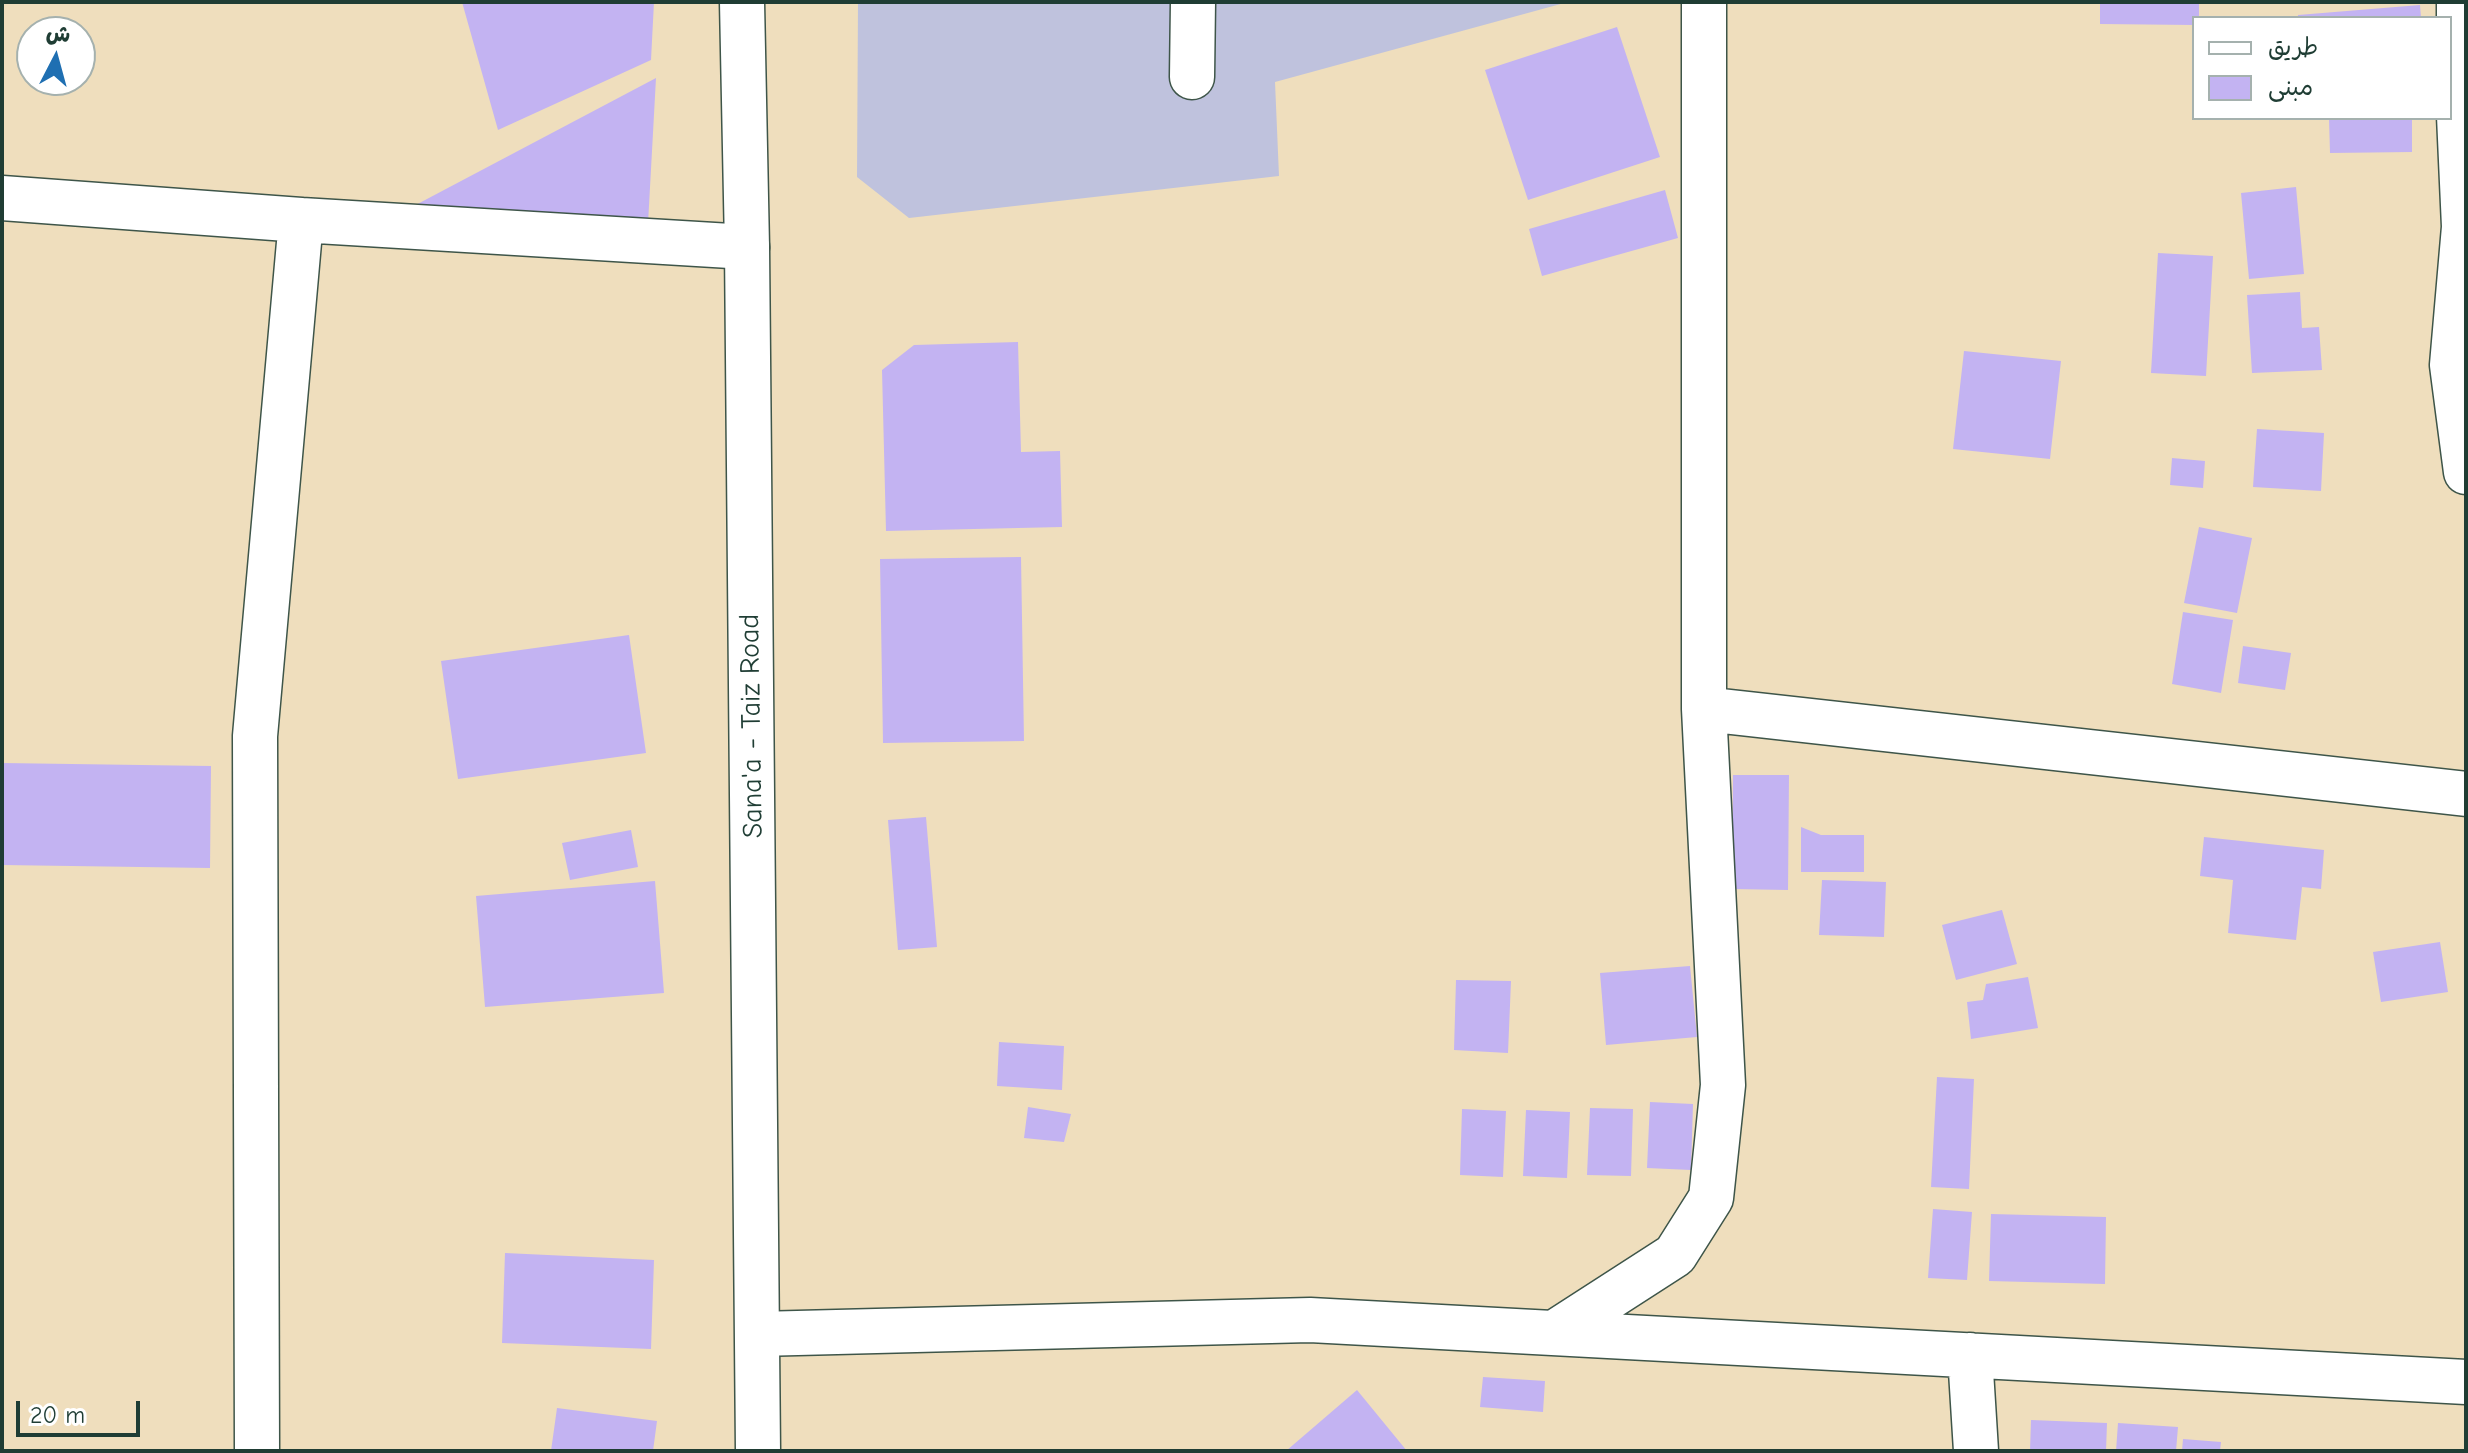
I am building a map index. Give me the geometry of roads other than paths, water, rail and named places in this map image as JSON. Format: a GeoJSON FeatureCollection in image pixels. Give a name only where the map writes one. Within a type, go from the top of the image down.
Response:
{"type":"FeatureCollection","features":[{"type":"Feature","properties":{"kind":"main road","name":"Sana'a - Taiz Road"},"geometry":{"type":"LineString","coordinates":[[742,2],[758,1451]]}},
{"type":"Feature","properties":{"kind":"main road"},"geometry":{"type":"LineString","coordinates":[[1192,77],[1193,2]]}},
{"type":"Feature","properties":{"kind":"main road"},"geometry":{"type":"LineString","coordinates":[[1554,1333],[1675,1255],[1711,1198],[1723,1085],[1704,709],[1704,2]]}},
{"type":"Feature","properties":{"kind":"main road"},"geometry":{"type":"LineString","coordinates":[[2459,2],[2459,116],[2464,227],[2452,365],[2466,472]]}},
{"type":"Feature","properties":{"kind":"main road"},"geometry":{"type":"LineString","coordinates":[[2,198],[747,247]]}},
{"type":"Feature","properties":{"kind":"main road"},"geometry":{"type":"LineString","coordinates":[[257,1451],[255,736],[301,220]]}},
{"type":"Feature","properties":{"kind":"main road"},"geometry":{"type":"LineString","coordinates":[[1704,709],[2466,794]]}},
{"type":"Feature","properties":{"kind":"main road"},"geometry":{"type":"LineString","coordinates":[[758,1334],[1310,1320],[2466,1382]]}},
{"type":"Feature","properties":{"kind":"main road"},"geometry":{"type":"LineString","coordinates":[[1970,1355],[1976,1451]]}}]}
